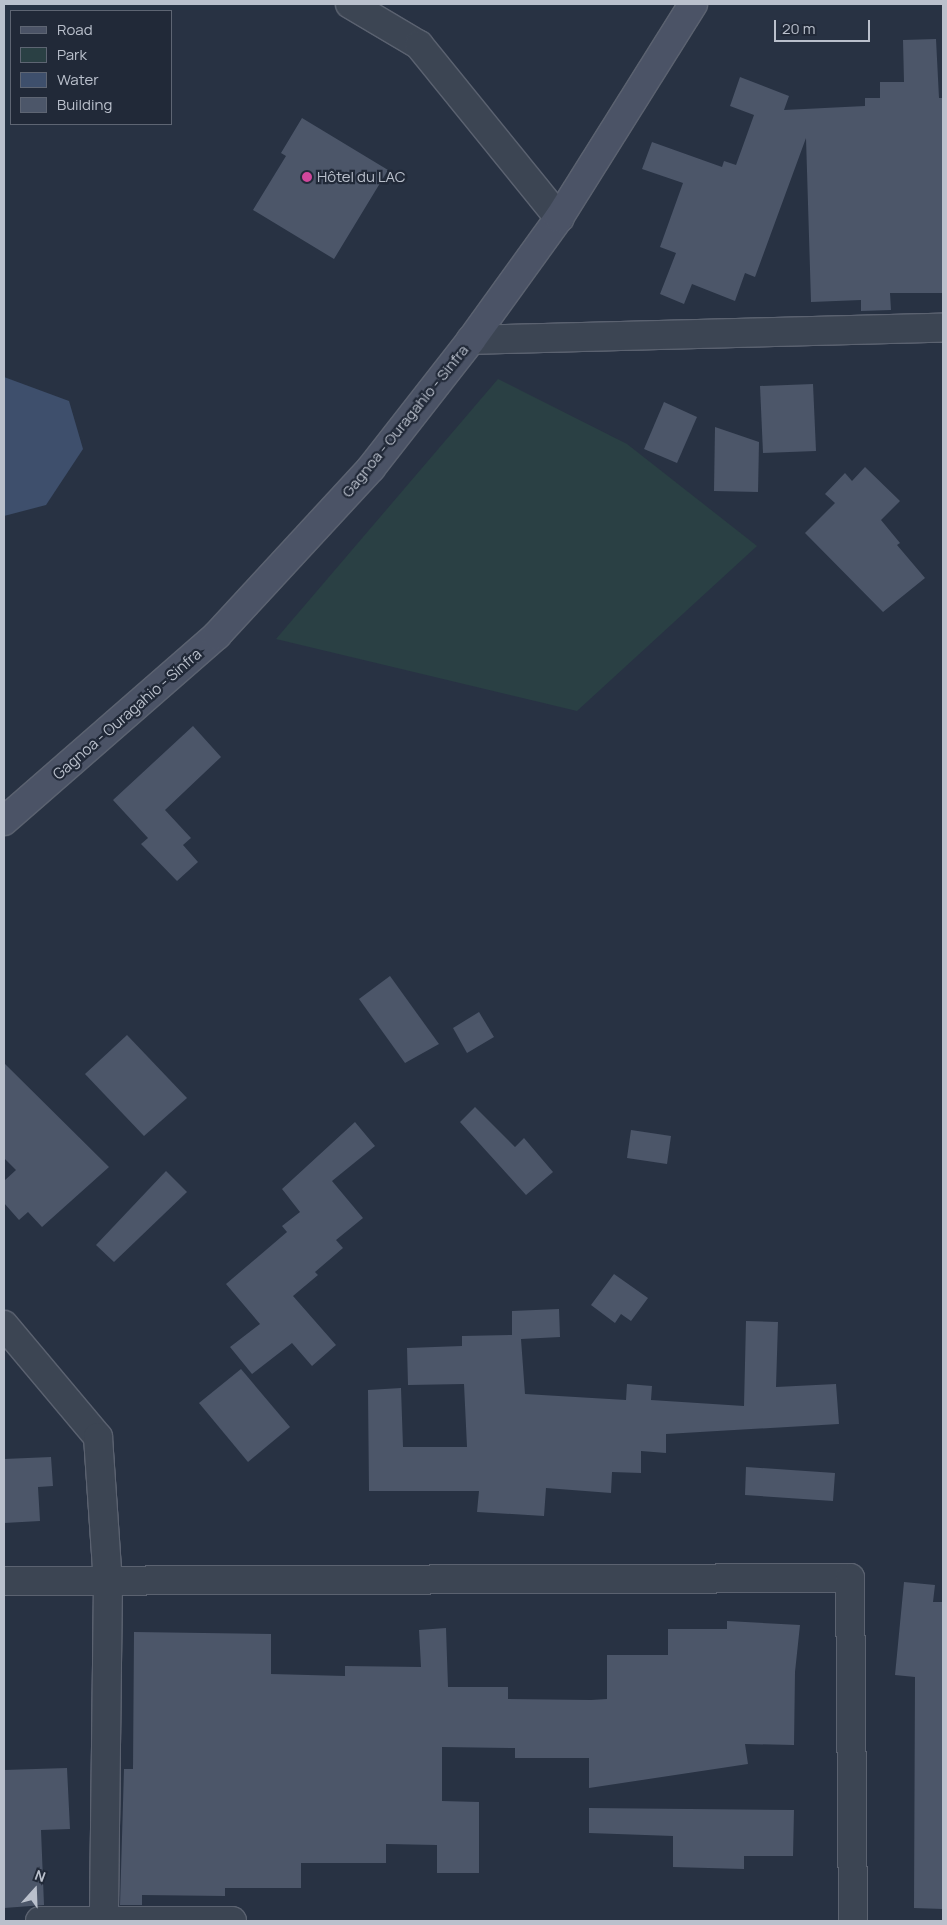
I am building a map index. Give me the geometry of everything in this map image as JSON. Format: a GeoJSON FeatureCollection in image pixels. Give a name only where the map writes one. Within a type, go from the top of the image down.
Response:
{"type":"FeatureCollection","features":[{"type":"Feature","properties":{"kind":"main road","name":"Gagnoa - Ouragahio - Sinfra"},"geometry":{"type":"LineString","coordinates":[[7,815],[217,635],[371,468],[471,340],[558,218],[692,4]]}},
{"type":"Feature","properties":{"kind":"street"},"geometry":{"type":"LineString","coordinates":[[350,4],[419,45],[558,218]]}},
{"type":"Feature","properties":{"kind":"street"},"geometry":{"type":"LineString","coordinates":[[471,340],[943,328]]}},
{"type":"Feature","properties":{"kind":"street"},"geometry":{"type":"LineString","coordinates":[[4,1325],[98,1438],[108,1582],[104,1920]]}},
{"type":"Feature","properties":{"kind":"street"},"geometry":{"type":"LineString","coordinates":[[4,1581],[850,1578],[853,1921]]}},
{"type":"Feature","properties":{"kind":"street"},"geometry":{"type":"LineString","coordinates":[[40,1921],[232,1921]]}},
{"type":"Feature","properties":{"kind":"green space"},"geometry":{"type":"Polygon","coordinates":[[[498,379],[627,444],[757,546],[577,711],[276,639],[498,379]]]}},
{"type":"Feature","properties":{"kind":"water"},"geometry":{"type":"Polygon","coordinates":[[[4,377],[69,401],[83,449],[46,505],[4,516],[4,377]]]}},
{"type":"Feature","properties":{"kind":"building"},"geometry":{"type":"Polygon","coordinates":[[[936,39],[939,98],[943,98],[943,293],[890,293],[891,310],[861,311],[861,300],[811,302],[806,138],[755,277],[745,273],[735,301],[692,284],[684,304],[660,294],[676,253],[660,247],[683,183],[642,169],[652,142],[722,167],[724,161],[736,165],[754,115],[730,106],[740,77],[789,96],[784,110],[865,106],[865,98],[880,98],[880,82],[904,82],[903,40],[936,39]]]}},
{"type":"Feature","properties":{"kind":"building"},"geometry":{"type":"Polygon","coordinates":[[[302,118],[388,170],[334,259],[253,210],[286,156],[281,153],[302,118]]]}},
{"type":"Feature","properties":{"kind":"building"},"geometry":{"type":"Polygon","coordinates":[[[813,384],[816,451],[763,453],[760,386],[813,384]]]}},
{"type":"Feature","properties":{"kind":"building"},"geometry":{"type":"Polygon","coordinates":[[[664,402],[697,417],[677,463],[644,449],[664,402]]]}},
{"type":"Feature","properties":{"kind":"building"},"geometry":{"type":"Polygon","coordinates":[[[715,427],[759,442],[758,492],[714,491],[715,427]]]}},
{"type":"Feature","properties":{"kind":"building"},"geometry":{"type":"Polygon","coordinates":[[[865,467],[900,501],[881,520],[900,543],[897,545],[925,578],[883,612],[805,533],[835,503],[825,494],[845,473],[852,481],[865,467]]]}},
{"type":"Feature","properties":{"kind":"building"},"geometry":{"type":"Polygon","coordinates":[[[193,726],[221,757],[165,810],[191,838],[183,845],[198,862],[177,881],[141,844],[148,838],[113,800],[193,726]]]}},
{"type":"Feature","properties":{"kind":"building"},"geometry":{"type":"Polygon","coordinates":[[[390,976],[439,1044],[405,1063],[359,999],[390,976]]]}},
{"type":"Feature","properties":{"kind":"building"},"geometry":{"type":"Polygon","coordinates":[[[479,1012],[494,1037],[467,1053],[453,1028],[479,1012]]]}},
{"type":"Feature","properties":{"kind":"building"},"geometry":{"type":"Polygon","coordinates":[[[127,1035],[187,1098],[144,1136],[85,1074],[127,1035]]]}},
{"type":"Feature","properties":{"kind":"building"},"geometry":{"type":"Polygon","coordinates":[[[4,1063],[109,1167],[42,1227],[28,1212],[19,1220],[4,1203],[4,1181],[16,1170],[4,1158],[4,1063]]]}},
{"type":"Feature","properties":{"kind":"building"},"geometry":{"type":"Polygon","coordinates":[[[475,1107],[515,1147],[524,1138],[553,1172],[526,1195],[460,1122],[475,1107]]]}},
{"type":"Feature","properties":{"kind":"building"},"geometry":{"type":"Polygon","coordinates":[[[355,1122],[375,1146],[332,1181],[363,1218],[336,1240],[343,1248],[315,1272],[318,1275],[293,1296],[336,1345],[312,1366],[292,1343],[252,1374],[230,1347],[260,1324],[226,1284],[287,1232],[282,1226],[300,1212],[282,1189],[355,1122]]]}},
{"type":"Feature","properties":{"kind":"building"},"geometry":{"type":"Polygon","coordinates":[[[631,1130],[671,1136],[667,1164],[627,1158],[631,1130]]]}},
{"type":"Feature","properties":{"kind":"building"},"geometry":{"type":"Polygon","coordinates":[[[166,1171],[187,1192],[114,1262],[96,1245],[166,1171]]]}},
{"type":"Feature","properties":{"kind":"building"},"geometry":{"type":"Polygon","coordinates":[[[614,1274],[648,1298],[631,1321],[621,1314],[615,1323],[591,1305],[614,1274]]]}},
{"type":"Feature","properties":{"kind":"building"},"geometry":{"type":"Polygon","coordinates":[[[559,1309],[560,1337],[521,1339],[525,1394],[626,1400],[627,1384],[652,1386],[651,1400],[744,1406],[746,1321],[778,1322],[776,1387],[836,1384],[839,1424],[666,1434],[666,1453],[641,1451],[641,1473],[612,1472],[611,1493],[546,1488],[544,1516],[477,1512],[479,1491],[369,1491],[368,1390],[401,1388],[403,1447],[467,1447],[464,1384],[408,1385],[407,1348],[462,1346],[462,1336],[512,1335],[512,1311],[559,1309]]]}},
{"type":"Feature","properties":{"kind":"building"},"geometry":{"type":"Polygon","coordinates":[[[241,1369],[290,1427],[248,1462],[199,1403],[241,1369]]]}},
{"type":"Feature","properties":{"kind":"building"},"geometry":{"type":"Polygon","coordinates":[[[51,1457],[53,1486],[38,1487],[40,1521],[4,1523],[4,1459],[51,1457]]]}},
{"type":"Feature","properties":{"kind":"building"},"geometry":{"type":"Polygon","coordinates":[[[746,1467],[835,1473],[833,1501],[745,1495],[746,1467]]]}},
{"type":"Feature","properties":{"kind":"building"},"geometry":{"type":"Polygon","coordinates":[[[904,1582],[935,1585],[933,1602],[943,1602],[943,1909],[914,1908],[915,1677],[895,1675],[904,1582]]]}},
{"type":"Feature","properties":{"kind":"building"},"geometry":{"type":"Polygon","coordinates":[[[727,1621],[800,1625],[795,1672],[794,1745],[745,1744],[748,1764],[589,1788],[589,1758],[515,1758],[515,1748],[442,1747],[442,1801],[479,1802],[479,1873],[437,1873],[437,1845],[386,1844],[386,1863],[301,1863],[301,1888],[225,1888],[225,1896],[142,1895],[142,1905],[120,1905],[124,1769],[133,1769],[134,1632],[271,1634],[271,1674],[345,1676],[345,1666],[421,1667],[419,1630],[446,1628],[448,1687],[508,1687],[508,1699],[591,1700],[607,1699],[607,1655],[668,1655],[668,1629],[727,1629],[727,1621]]]}},
{"type":"Feature","properties":{"kind":"building"},"geometry":{"type":"Polygon","coordinates":[[[67,1768],[70,1829],[41,1830],[44,1905],[4,1908],[4,1770],[67,1768]]]}},
{"type":"Feature","properties":{"kind":"building"},"geometry":{"type":"Polygon","coordinates":[[[589,1808],[794,1810],[793,1856],[744,1856],[744,1869],[673,1867],[673,1836],[589,1833],[589,1808]]]}},
{"type":"Feature","properties":{"kind":"place","name":"Hôtel du LAC"},"geometry":{"type":"Point","coordinates":[307,177]}}]}
